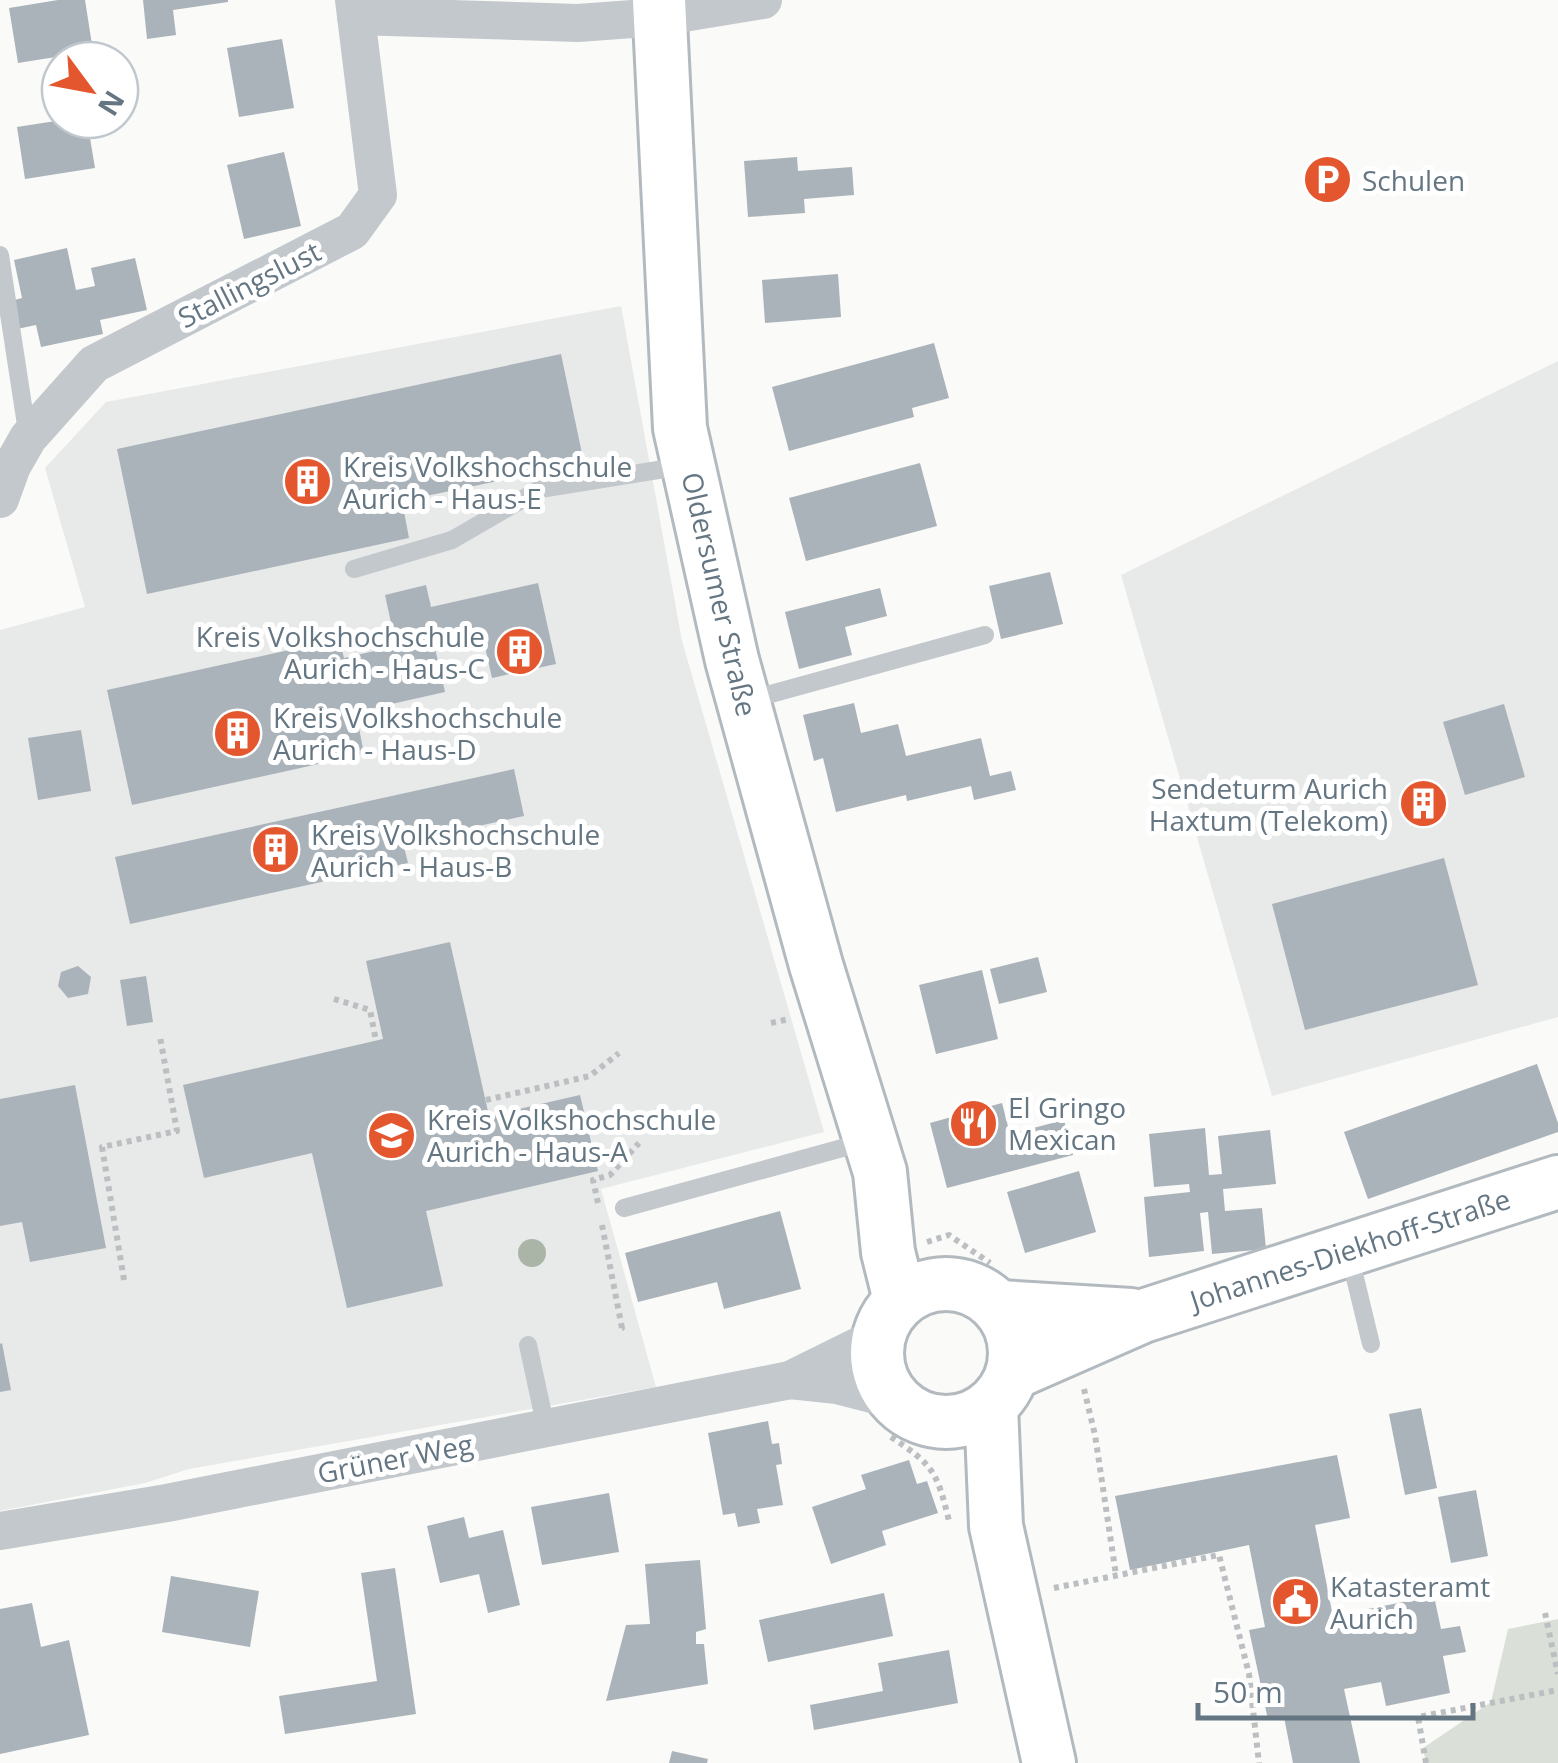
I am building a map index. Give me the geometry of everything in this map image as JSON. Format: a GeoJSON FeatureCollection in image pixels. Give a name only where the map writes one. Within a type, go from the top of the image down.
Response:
{"type":"FeatureCollection","features":[{"type":"Feature","properties":{"kind":"main road","name":"Oldersumer Straße"},"geometry":{"type":"LineString","coordinates":[[659,8],[680,428],[744,701],[816,965],[875,1156],[888,1252],[888,1319],[876,1359],[881,1380],[904,1418],[996,1526]]}},
{"type":"Feature","properties":{"kind":"main road","name":"Oldersumer Straße"},"geometry":{"type":"LineString","coordinates":[[875,1156],[951,1284]]}},
{"type":"Feature","properties":{"kind":"main road","name":"Johannes-Diekhoff-Straße"},"geometry":{"type":"LineString","coordinates":[[1002,1390],[1143,1316],[1558,1182]]}},
{"type":"Feature","properties":{"kind":"main road"},"geometry":{"type":"LineString","coordinates":[[888,1319],[933,1284],[969,1287],[999,1307]]}},
{"type":"Feature","properties":{"kind":"main road","name":"Oldersumer Straße"},"geometry":{"type":"LineString","coordinates":[[999,1307],[1011,1327],[1016,1350],[1002,1390],[996,1526],[1049,1763]]}},
{"type":"Feature","properties":{"kind":"main road","name":"Johannes-Diekhoff-Straße"},"geometry":{"type":"LineString","coordinates":[[999,1307],[1143,1316]]}},
{"type":"Feature","properties":{"kind":"main road"},"geometry":{"type":"LineString","coordinates":[[904,1418],[953,1423],[974,1417],[1002,1390]]}},
{"type":"Feature","properties":{"kind":"street","name":"Stallingslust"},"geometry":{"type":"LineString","coordinates":[[0,499],[28,438],[94,364],[352,231],[378,194],[355,8],[578,23],[659,8],[763,0]]}},
{"type":"Feature","properties":{"kind":"street","name":"Grüner Weg"},"geometry":{"type":"LineString","coordinates":[[790,1380],[888,1319]]}},
{"type":"Feature","properties":{"kind":"street","name":"Grüner Weg"},"geometry":{"type":"LineString","coordinates":[[0,1531],[167,1503],[790,1380],[837,1386],[904,1418]]}},
{"type":"Feature","properties":{"kind":"lane"},"geometry":{"type":"LineString","coordinates":[[0,255],[28,438]]}},
{"type":"Feature","properties":{"kind":"lane"},"geometry":{"type":"LineString","coordinates":[[354,569],[452,540],[540,489],[689,465]]}},
{"type":"Feature","properties":{"kind":"lane"},"geometry":{"type":"LineString","coordinates":[[744,701],[984,634]]}},
{"type":"Feature","properties":{"kind":"lane"},"geometry":{"type":"LineString","coordinates":[[624,1208],[875,1156]]}},
{"type":"Feature","properties":{"kind":"lane"},"geometry":{"type":"LineString","coordinates":[[1348,1248],[1372,1344]]}},
{"type":"Feature","properties":{"kind":"lane"},"geometry":{"type":"LineString","coordinates":[[528,1345],[546,1428]]}},
{"type":"Feature","properties":{"kind":"path"},"geometry":{"type":"LineString","coordinates":[[334,999],[370,1010],[376,1041]]}},
{"type":"Feature","properties":{"kind":"path"},"geometry":{"type":"LineString","coordinates":[[124,1280],[102,1146],[177,1131],[160,1037]]}},
{"type":"Feature","properties":{"kind":"path"},"geometry":{"type":"LineString","coordinates":[[486,1100],[590,1076],[619,1054]]}},
{"type":"Feature","properties":{"kind":"path"},"geometry":{"type":"LineString","coordinates":[[1080,1372],[1095,1435],[1116,1575]]}},
{"type":"Feature","properties":{"kind":"path"},"geometry":{"type":"LineString","coordinates":[[904,1418],[914,1453],[939,1478]]}},
{"type":"Feature","properties":{"kind":"path"},"geometry":{"type":"LineString","coordinates":[[1014,1596],[1218,1555],[1253,1673],[1260,1763]]}},
{"type":"Feature","properties":{"kind":"path"},"geometry":{"type":"LineString","coordinates":[[1545,1612],[1558,1674]]}},
{"type":"Feature","properties":{"kind":"path"},"geometry":{"type":"LineString","coordinates":[[1426,1763],[1418,1717],[1558,1690]]}},
{"type":"Feature","properties":{"kind":"shaded area"},"geometry":{"type":"Polygon","coordinates":[[[621,306],[682,641],[824,1132],[601,1189],[656,1387],[189,1469],[145,1483],[0,1511],[0,630],[85,607],[45,468],[106,402],[621,306]]]}},
{"type":"Feature","properties":{"kind":"shaded area"},"geometry":{"type":"Polygon","coordinates":[[[1558,361],[1558,1017],[1272,1096],[1121,575],[1558,361]]]}},
{"type":"Feature","properties":{"kind":"shaded area"},"geometry":{"type":"Polygon","coordinates":[[[1558,1619],[1558,1763],[1426,1763],[1423,1748],[1491,1702],[1508,1629],[1558,1619]]]}},
{"type":"Feature","properties":{"kind":"building"},"geometry":{"type":"Polygon","coordinates":[[[85,0],[91,40],[40,40],[40,59],[18,63],[9,8],[85,0]]]}},
{"type":"Feature","properties":{"kind":"building"},"geometry":{"type":"Polygon","coordinates":[[[143,0],[228,2],[173,10],[176,35],[147,39],[143,0]]]}},
{"type":"Feature","properties":{"kind":"building"},"geometry":{"type":"Polygon","coordinates":[[[282,39],[294,108],[239,117],[227,48],[282,39]]]}},
{"type":"Feature","properties":{"kind":"building"},"geometry":{"type":"Polygon","coordinates":[[[40,123],[40,140],[90,140],[95,168],[25,179],[17,127],[40,123]]]}},
{"type":"Feature","properties":{"kind":"building"},"geometry":{"type":"Polygon","coordinates":[[[284,152],[301,226],[244,239],[227,165],[284,152]]]}},
{"type":"Feature","properties":{"kind":"building"},"geometry":{"type":"Polygon","coordinates":[[[797,157],[798,171],[852,167],[854,195],[804,199],[805,213],[748,217],[744,161],[797,157]]]}},
{"type":"Feature","properties":{"kind":"building"},"geometry":{"type":"Polygon","coordinates":[[[67,248],[76,290],[95,286],[91,268],[135,258],[147,310],[100,320],[103,334],[41,347],[36,325],[17,329],[11,301],[22,298],[14,260],[67,248]]]}},
{"type":"Feature","properties":{"kind":"building"},"geometry":{"type":"Polygon","coordinates":[[[838,274],[841,317],[765,323],[762,280],[838,274]]]}},
{"type":"Feature","properties":{"kind":"building"},"geometry":{"type":"Polygon","coordinates":[[[934,343],[949,398],[912,408],[914,417],[789,451],[772,387],[934,343]]]}},
{"type":"Feature","properties":{"kind":"building","name":"Kreis Volkshochschule Aurich - Haus-E"},"geometry":{"type":"Polygon","coordinates":[[[561,354],[584,463],[402,501],[409,538],[147,594],[117,449],[561,354]]]}},
{"type":"Feature","properties":{"kind":"building"},"geometry":{"type":"Polygon","coordinates":[[[920,463],[937,526],[806,561],[789,498],[920,463]]]}},
{"type":"Feature","properties":{"kind":"building"},"geometry":{"type":"Polygon","coordinates":[[[1050,572],[1063,624],[1001,639],[989,586],[1050,572]]]}},
{"type":"Feature","properties":{"kind":"building","name":"Kreis Volkshochschule Aurich - Haus-D"},"geometry":{"type":"Polygon","coordinates":[[[538,583],[556,664],[492,678],[482,633],[434,644],[445,692],[356,712],[364,754],[132,805],[107,690],[339,639],[344,658],[396,646],[385,595],[426,585],[431,607],[538,583]]]}},
{"type":"Feature","properties":{"kind":"building"},"geometry":{"type":"Polygon","coordinates":[[[880,588],[887,616],[845,627],[852,655],[799,669],[785,612],[880,588]]]}},
{"type":"Feature","properties":{"kind":"building"},"geometry":{"type":"Polygon","coordinates":[[[854,703],[861,733],[898,724],[906,756],[981,738],[990,776],[1011,771],[1016,790],[974,800],[971,786],[907,801],[906,795],[836,812],[823,758],[814,761],[803,715],[854,703]]]}},
{"type":"Feature","properties":{"kind":"building"},"geometry":{"type":"Polygon","coordinates":[[[1504,704],[1525,777],[1465,795],[1443,722],[1504,704]]]}},
{"type":"Feature","properties":{"kind":"building"},"geometry":{"type":"Polygon","coordinates":[[[81,730],[91,791],[38,800],[28,738],[81,730]]]}},
{"type":"Feature","properties":{"kind":"building","name":"Kreis Volkshochschule Aurich - Haus-B"},"geometry":{"type":"Polygon","coordinates":[[[514,769],[524,816],[403,843],[408,863],[130,924],[115,857],[514,769]]]}},
{"type":"Feature","properties":{"kind":"building","name":"Sendeturm Aurich Haxtum (Telekom)"},"geometry":{"type":"Polygon","coordinates":[[[1423,792],[1435,804],[1423,816],[1411,804],[1423,792]]]}},
{"type":"Feature","properties":{"kind":"building"},"geometry":{"type":"Polygon","coordinates":[[[1444,858],[1478,985],[1305,1030],[1272,904],[1444,858]]]}},
{"type":"Feature","properties":{"kind":"building","name":"Kreis Volkshochschule Aurich - Haus-A"},"geometry":{"type":"Polygon","coordinates":[[[450,942],[489,1116],[580,1095],[598,1171],[426,1211],[443,1286],[347,1308],[312,1153],[204,1178],[183,1085],[383,1039],[366,961],[450,942]]]}},
{"type":"Feature","properties":{"kind":"building"},"geometry":{"type":"Polygon","coordinates":[[[1038,957],[1047,992],[999,1004],[990,969],[1038,957]]]}},
{"type":"Feature","properties":{"kind":"building"},"geometry":{"type":"Polygon","coordinates":[[[78,966],[91,977],[88,994],[68,998],[58,986],[61,972],[78,966]]]}},
{"type":"Feature","properties":{"kind":"building"},"geometry":{"type":"Polygon","coordinates":[[[982,970],[998,1039],[936,1054],[919,985],[982,970]]]}},
{"type":"Feature","properties":{"kind":"building"},"geometry":{"type":"Polygon","coordinates":[[[146,976],[153,1022],[127,1026],[120,980],[146,976]]]}},
{"type":"Feature","properties":{"kind":"building"},"geometry":{"type":"Polygon","coordinates":[[[1537,1064],[1558,1132],[1368,1199],[1344,1132],[1537,1064]]]}},
{"type":"Feature","properties":{"kind":"building"},"geometry":{"type":"Polygon","coordinates":[[[75,1085],[106,1248],[30,1262],[22,1222],[0,1226],[0,1099],[75,1085]]]}},
{"type":"Feature","properties":{"kind":"building"},"geometry":{"type":"Polygon","coordinates":[[[1002,1103],[1010,1134],[1064,1120],[1073,1155],[947,1188],[930,1123],[1002,1103]]]}},
{"type":"Feature","properties":{"kind":"building"},"geometry":{"type":"Polygon","coordinates":[[[1205,1128],[1209,1175],[1222,1174],[1218,1136],[1270,1130],[1276,1184],[1223,1189],[1225,1211],[1262,1208],[1266,1249],[1212,1254],[1208,1212],[1200,1213],[1204,1251],[1149,1257],[1144,1197],[1190,1192],[1189,1184],[1154,1187],[1149,1134],[1205,1128]]]}},
{"type":"Feature","properties":{"kind":"building"},"geometry":{"type":"Polygon","coordinates":[[[1079,1171],[1096,1232],[1025,1253],[1007,1192],[1079,1171]]]}},
{"type":"Feature","properties":{"kind":"building"},"geometry":{"type":"Polygon","coordinates":[[[780,1211],[801,1289],[724,1309],[717,1282],[638,1302],[625,1253],[780,1211]]]}},
{"type":"Feature","properties":{"kind":"building"},"geometry":{"type":"Polygon","coordinates":[[[0,1344],[11,1390],[0,1392],[0,1344]]]}},
{"type":"Feature","properties":{"kind":"building"},"geometry":{"type":"Polygon","coordinates":[[[1421,1408],[1437,1488],[1405,1495],[1389,1414],[1421,1408]]]}},
{"type":"Feature","properties":{"kind":"building"},"geometry":{"type":"Polygon","coordinates":[[[768,1421],[772,1444],[779,1443],[782,1464],[776,1465],[783,1505],[757,1509],[760,1523],[738,1527],[735,1513],[723,1515],[708,1433],[768,1421]]]}},
{"type":"Feature","properties":{"kind":"building","name":"Katasteramt Aurich"},"geometry":{"type":"Polygon","coordinates":[[[1337,1455],[1350,1518],[1315,1525],[1335,1627],[1370,1620],[1368,1609],[1434,1596],[1441,1629],[1460,1626],[1466,1652],[1443,1656],[1450,1693],[1386,1706],[1381,1682],[1344,1689],[1360,1763],[1293,1763],[1284,1717],[1268,1720],[1249,1630],[1265,1627],[1249,1545],[1130,1570],[1115,1496],[1337,1455]]]}},
{"type":"Feature","properties":{"kind":"building"},"geometry":{"type":"Polygon","coordinates":[[[909,1460],[917,1484],[927,1481],[938,1513],[882,1531],[886,1545],[831,1564],[812,1507],[866,1489],[861,1475],[909,1460]]]}},
{"type":"Feature","properties":{"kind":"building"},"geometry":{"type":"Polygon","coordinates":[[[1476,1490],[1488,1556],[1451,1563],[1438,1497],[1476,1490]]]}},
{"type":"Feature","properties":{"kind":"building"},"geometry":{"type":"Polygon","coordinates":[[[609,1493],[619,1552],[542,1565],[531,1507],[609,1493]]]}},
{"type":"Feature","properties":{"kind":"building"},"geometry":{"type":"Polygon","coordinates":[[[464,1517],[469,1538],[503,1530],[520,1605],[488,1613],[479,1574],[440,1583],[427,1526],[464,1517]]]}},
{"type":"Feature","properties":{"kind":"building"},"geometry":{"type":"Polygon","coordinates":[[[700,1560],[706,1629],[696,1632],[696,1644],[704,1644],[708,1684],[606,1701],[626,1625],[650,1624],[645,1564],[700,1560]]]}},
{"type":"Feature","properties":{"kind":"building"},"geometry":{"type":"Polygon","coordinates":[[[395,1568],[416,1714],[285,1734],[279,1696],[377,1681],[361,1573],[395,1568]]]}},
{"type":"Feature","properties":{"kind":"building"},"geometry":{"type":"Polygon","coordinates":[[[171,1576],[259,1591],[250,1647],[162,1632],[171,1576]]]}},
{"type":"Feature","properties":{"kind":"building"},"geometry":{"type":"Polygon","coordinates":[[[884,1593],[893,1636],[768,1662],[759,1620],[884,1593]]]}},
{"type":"Feature","properties":{"kind":"building"},"geometry":{"type":"Polygon","coordinates":[[[32,1603],[41,1647],[69,1640],[89,1735],[0,1754],[0,1609],[32,1603]]]}},
{"type":"Feature","properties":{"kind":"building"},"geometry":{"type":"Polygon","coordinates":[[[949,1650],[958,1703],[814,1730],[810,1705],[883,1691],[878,1663],[949,1650]]]}},
{"type":"Feature","properties":{"kind":"building"},"geometry":{"type":"Polygon","coordinates":[[[672,1751],[708,1759],[707,1763],[669,1763],[672,1751]]]}},
{"type":"Feature","properties":{"kind":"place","name":"Schulen"},"geometry":{"type":"Point","coordinates":[1327,180]}},
{"type":"Feature","properties":{"kind":"place","name":"Kreis Volkshochschule Aurich - Haus-E"},"geometry":{"type":"Point","coordinates":[308,482]}},
{"type":"Feature","properties":{"kind":"place","name":"Kreis Volkshochschule Aurich - Haus-C"},"geometry":{"type":"Point","coordinates":[520,652]}},
{"type":"Feature","properties":{"kind":"place","name":"Kreis Volkshochschule Aurich - Haus-D"},"geometry":{"type":"Point","coordinates":[238,733]}},
{"type":"Feature","properties":{"kind":"place","name":"Sendeturm Aurich Haxtum (Telekom)"},"geometry":{"type":"Point","coordinates":[1423,804]}},
{"type":"Feature","properties":{"kind":"place","name":"Kreis Volkshochschule Aurich - Haus-B"},"geometry":{"type":"Point","coordinates":[276,850]}},
{"type":"Feature","properties":{"kind":"place","name":"El Gringo Mexican"},"geometry":{"type":"Point","coordinates":[973,1123]}},
{"type":"Feature","properties":{"kind":"place","name":"Kreis Volkshochschule Aurich - Haus-A"},"geometry":{"type":"Point","coordinates":[392,1135]}},
{"type":"Feature","properties":{"kind":"place","name":"Katasteramt Aurich"},"geometry":{"type":"Point","coordinates":[1295,1602]}}]}
